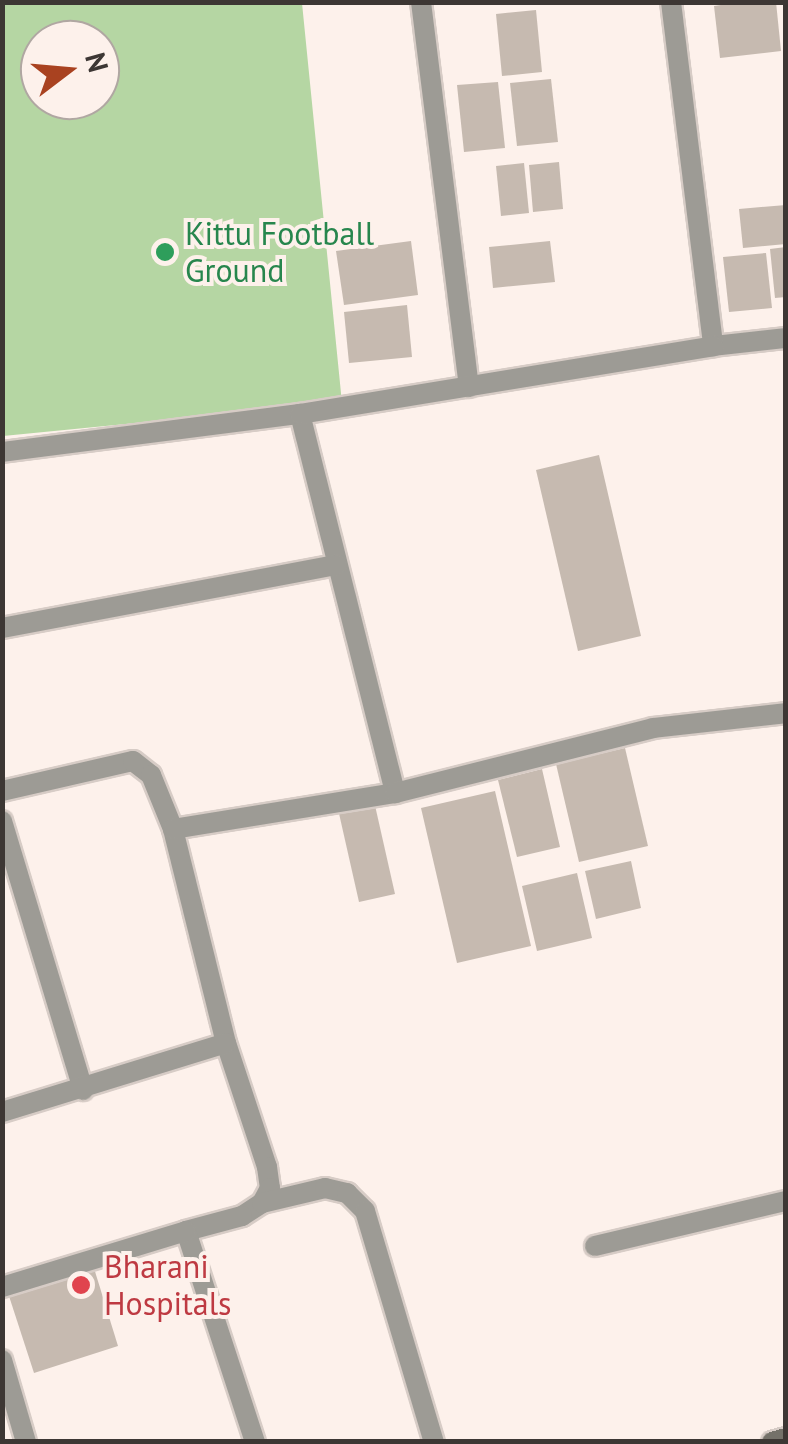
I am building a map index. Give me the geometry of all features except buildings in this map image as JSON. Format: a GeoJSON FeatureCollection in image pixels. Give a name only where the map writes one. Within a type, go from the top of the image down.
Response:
{"type":"FeatureCollection","features":[{"type":"Feature","properties":{"kind":"main road"},"geometry":{"type":"LineString","coordinates":[[772,1442],[786,1438]]}},
{"type":"Feature","properties":{"kind":"street"},"geometry":{"type":"LineString","coordinates":[[421,2],[468,387]]}},
{"type":"Feature","properties":{"kind":"street"},"geometry":{"type":"LineString","coordinates":[[670,2],[713,346]]}},
{"type":"Feature","properties":{"kind":"street"},"geometry":{"type":"LineString","coordinates":[[2,452],[300,414],[713,346],[786,338]]}},
{"type":"Feature","properties":{"kind":"street"},"geometry":{"type":"LineString","coordinates":[[300,414],[394,793]]}},
{"type":"Feature","properties":{"kind":"street"},"geometry":{"type":"LineString","coordinates":[[2,628],[338,565]]}},
{"type":"Feature","properties":{"kind":"street"},"geometry":{"type":"LineString","coordinates":[[173,829],[394,793],[652,728],[786,713]]}},
{"type":"Feature","properties":{"kind":"street"},"geometry":{"type":"LineString","coordinates":[[2,791],[133,760],[151,774],[173,829],[226,1043],[267,1166],[270,1188],[262,1203]]}},
{"type":"Feature","properties":{"kind":"street"},"geometry":{"type":"LineString","coordinates":[[2,821],[83,1090]]}},
{"type":"Feature","properties":{"kind":"street"},"geometry":{"type":"LineString","coordinates":[[2,1112],[226,1043]]}},
{"type":"Feature","properties":{"kind":"street"},"geometry":{"type":"LineString","coordinates":[[2,1286],[242,1216],[262,1203],[326,1188],[347,1193],[366,1211],[434,1442]]}},
{"type":"Feature","properties":{"kind":"street"},"geometry":{"type":"LineString","coordinates":[[596,1246],[786,1201]]}},
{"type":"Feature","properties":{"kind":"street"},"geometry":{"type":"LineString","coordinates":[[186,1231],[256,1442]]}},
{"type":"Feature","properties":{"kind":"street"},"geometry":{"type":"LineString","coordinates":[[2,1360],[26,1442]]}},
{"type":"Feature","properties":{"kind":"green space","name":"Kittu Football Ground"},"geometry":{"type":"Polygon","coordinates":[[[3,3],[302,3],[342,403],[3,436],[3,3]]]}},
{"type":"Feature","properties":{"kind":"place","name":"Kittu Football Ground"},"geometry":{"type":"Point","coordinates":[165,252]}},
{"type":"Feature","properties":{"kind":"place","name":"Bharani Hospitals"},"geometry":{"type":"Point","coordinates":[81,1285]}}]}
